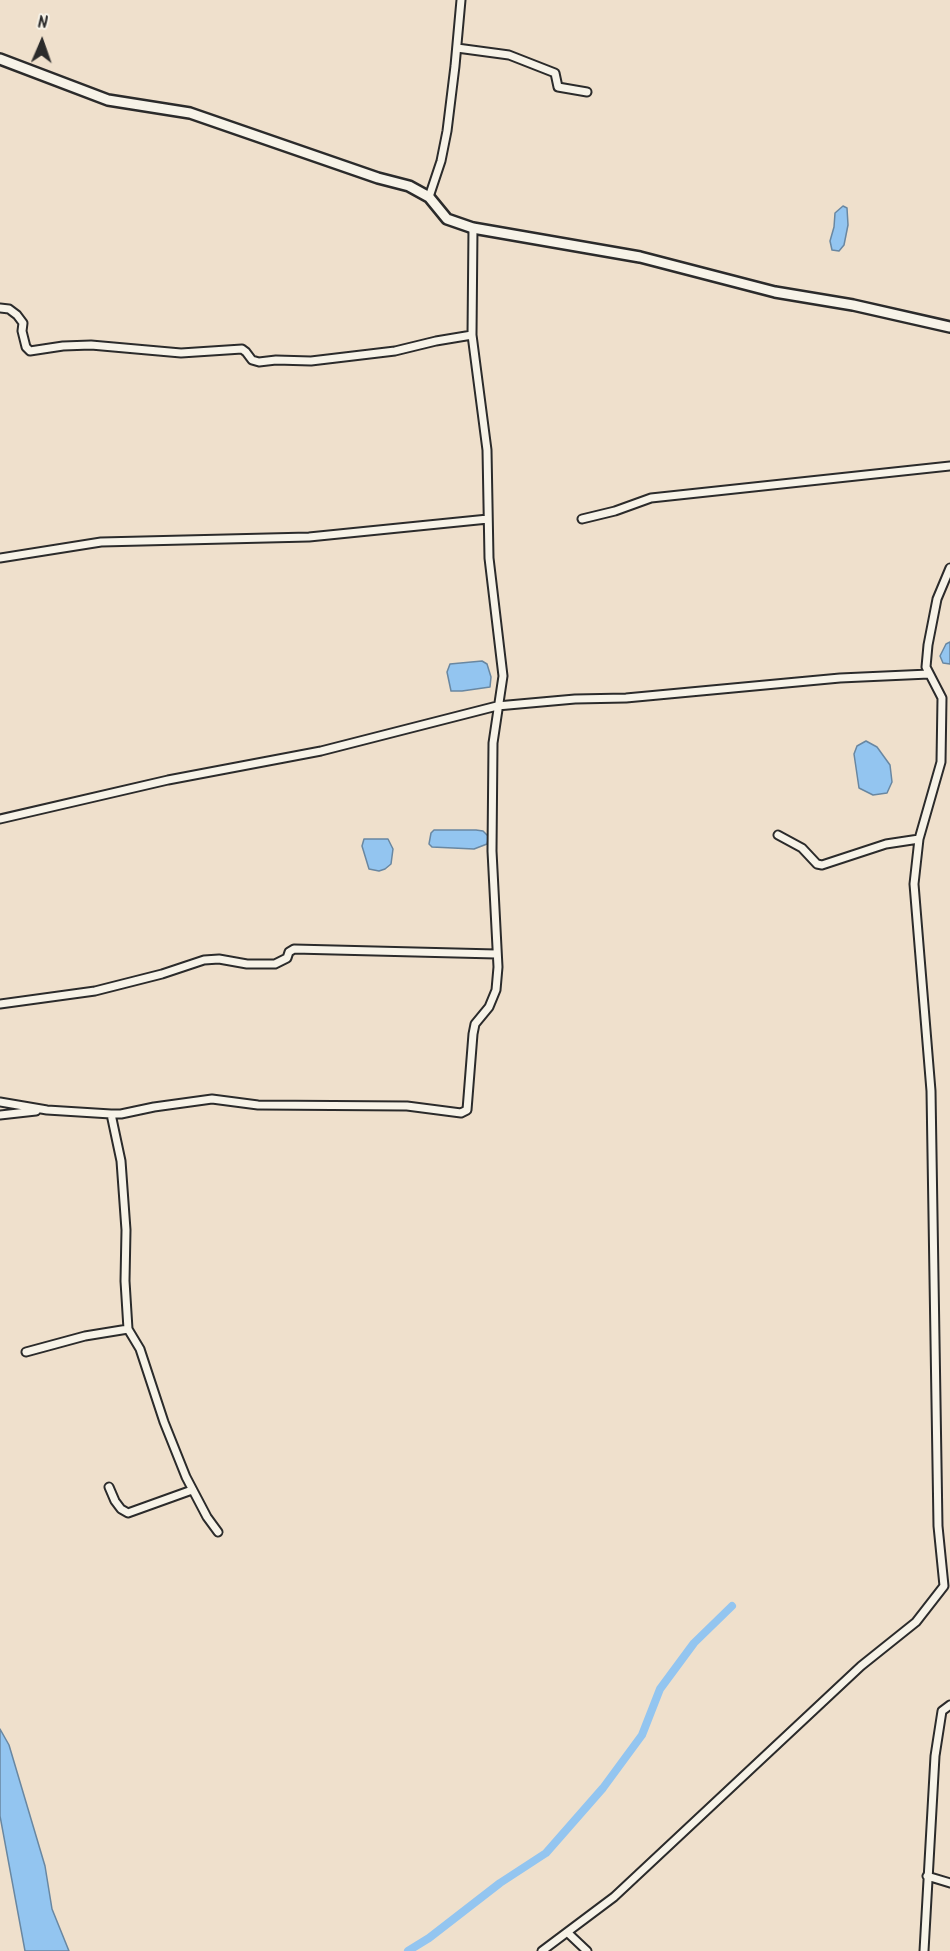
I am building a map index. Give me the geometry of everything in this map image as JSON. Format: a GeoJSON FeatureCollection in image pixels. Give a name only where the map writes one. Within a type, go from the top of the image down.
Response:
{"type":"FeatureCollection","features":[{"type":"Feature","properties":{"kind":"street"},"geometry":{"type":"LineString","coordinates":[[429,196],[441,161],[457,48],[461,0]]}},
{"type":"Feature","properties":{"kind":"street"},"geometry":{"type":"LineString","coordinates":[[457,48],[509,55],[555,73],[558,87],[586,93]]}},
{"type":"Feature","properties":{"kind":"street"},"geometry":{"type":"LineString","coordinates":[[0,59],[108,100],[190,113],[378,178],[409,186],[429,196],[447,219],[473,228],[640,257],[775,292],[853,305],[950,327]]}},
{"type":"Feature","properties":{"kind":"street"},"geometry":{"type":"LineString","coordinates":[[0,1102],[47,1110],[111,1114],[212,1099],[258,1105],[398,1106],[461,1113],[467,1110],[475,1024],[489,1007],[496,990],[498,967],[492,851],[493,743],[503,676],[492,583],[487,450],[472,336],[473,228]]}},
{"type":"Feature","properties":{"kind":"street"},"geometry":{"type":"LineString","coordinates":[[0,308],[9,309],[23,323],[26,347],[30,351],[91,345],[181,352],[242,349],[252,360],[259,362],[311,361],[395,351],[436,341],[472,336]]}},
{"type":"Feature","properties":{"kind":"street"},"geometry":{"type":"LineString","coordinates":[[582,519],[615,511],[651,498],[950,466]]}},
{"type":"Feature","properties":{"kind":"street"},"geometry":{"type":"LineString","coordinates":[[0,558],[101,542],[286,538],[488,519]]}},
{"type":"Feature","properties":{"kind":"street"},"geometry":{"type":"LineString","coordinates":[[542,1951],[614,1897],[861,1666],[916,1622],[947,1586],[938,1526],[931,1091],[914,884],[919,839],[941,762],[942,698],[926,667],[928,645],[938,599],[950,568]]}},
{"type":"Feature","properties":{"kind":"street"},"geometry":{"type":"LineString","coordinates":[[0,819],[168,780],[321,751],[497,706],[575,699],[626,698],[722,687],[840,678],[929,674]]}},
{"type":"Feature","properties":{"kind":"street"},"geometry":{"type":"LineString","coordinates":[[778,835],[802,848],[817,864],[822,865],[886,844],[919,839]]}},
{"type":"Feature","properties":{"kind":"street"},"geometry":{"type":"LineString","coordinates":[[0,1004],[95,991],[162,974],[204,960],[219,959],[247,964],[275,964],[287,958],[294,949],[496,954]]}},
{"type":"Feature","properties":{"kind":"street"},"geometry":{"type":"LineString","coordinates":[[0,1115],[47,1110]]}},
{"type":"Feature","properties":{"kind":"street"},"geometry":{"type":"LineString","coordinates":[[111,1114],[122,1170],[127,1248],[125,1281],[128,1329],[140,1349],[164,1422],[192,1490],[207,1518],[218,1532]]}},
{"type":"Feature","properties":{"kind":"street"},"geometry":{"type":"LineString","coordinates":[[26,1352],[85,1336],[128,1329]]}},
{"type":"Feature","properties":{"kind":"street"},"geometry":{"type":"LineString","coordinates":[[110,1487],[115,1501],[121,1509],[128,1513],[192,1490]]}},
{"type":"Feature","properties":{"kind":"street"},"geometry":{"type":"LineString","coordinates":[[924,1951],[935,1756],[942,1711],[950,1705]]}},
{"type":"Feature","properties":{"kind":"street"},"geometry":{"type":"LineString","coordinates":[[927,1876],[950,1882]]}},
{"type":"Feature","properties":{"kind":"street"},"geometry":{"type":"LineString","coordinates":[[568,1933],[587,1951]]}},
{"type":"Feature","properties":{"kind":"water"},"geometry":{"type":"Polygon","coordinates":[[[843,206],[847,208],[848,225],[844,245],[839,251],[832,250],[830,241],[835,213],[843,206]]]}},
{"type":"Feature","properties":{"kind":"water"},"geometry":{"type":"Polygon","coordinates":[[[950,642],[950,664],[943,663],[940,656],[946,644],[950,642]]]}},
{"type":"Feature","properties":{"kind":"water"},"geometry":{"type":"Polygon","coordinates":[[[482,661],[487,664],[491,677],[490,687],[451,691],[447,672],[450,664],[482,661]]]}},
{"type":"Feature","properties":{"kind":"water"},"geometry":{"type":"Polygon","coordinates":[[[866,741],[877,747],[890,765],[892,782],[887,793],[873,795],[859,788],[854,754],[857,746],[866,741]]]}},
{"type":"Feature","properties":{"kind":"water"},"geometry":{"type":"Polygon","coordinates":[[[434,830],[476,830],[483,831],[489,837],[487,844],[474,849],[432,847],[429,844],[431,833],[434,830]]]}},
{"type":"Feature","properties":{"kind":"water"},"geometry":{"type":"Polygon","coordinates":[[[364,839],[388,839],[393,849],[391,864],[379,871],[369,869],[362,846],[364,839]]]}},
{"type":"Feature","properties":{"kind":"water"},"geometry":{"type":"Polygon","coordinates":[[[0,1729],[9,1745],[45,1866],[52,1909],[69,1951],[25,1951],[0,1816],[0,1729]]]}},
{"type":"Feature","properties":{"kind":"waterway"},"geometry":{"type":"LineString","coordinates":[[408,1951],[429,1938],[500,1883],[546,1853],[603,1788],[642,1735],[660,1689],[694,1643],[732,1606]]}}]}
